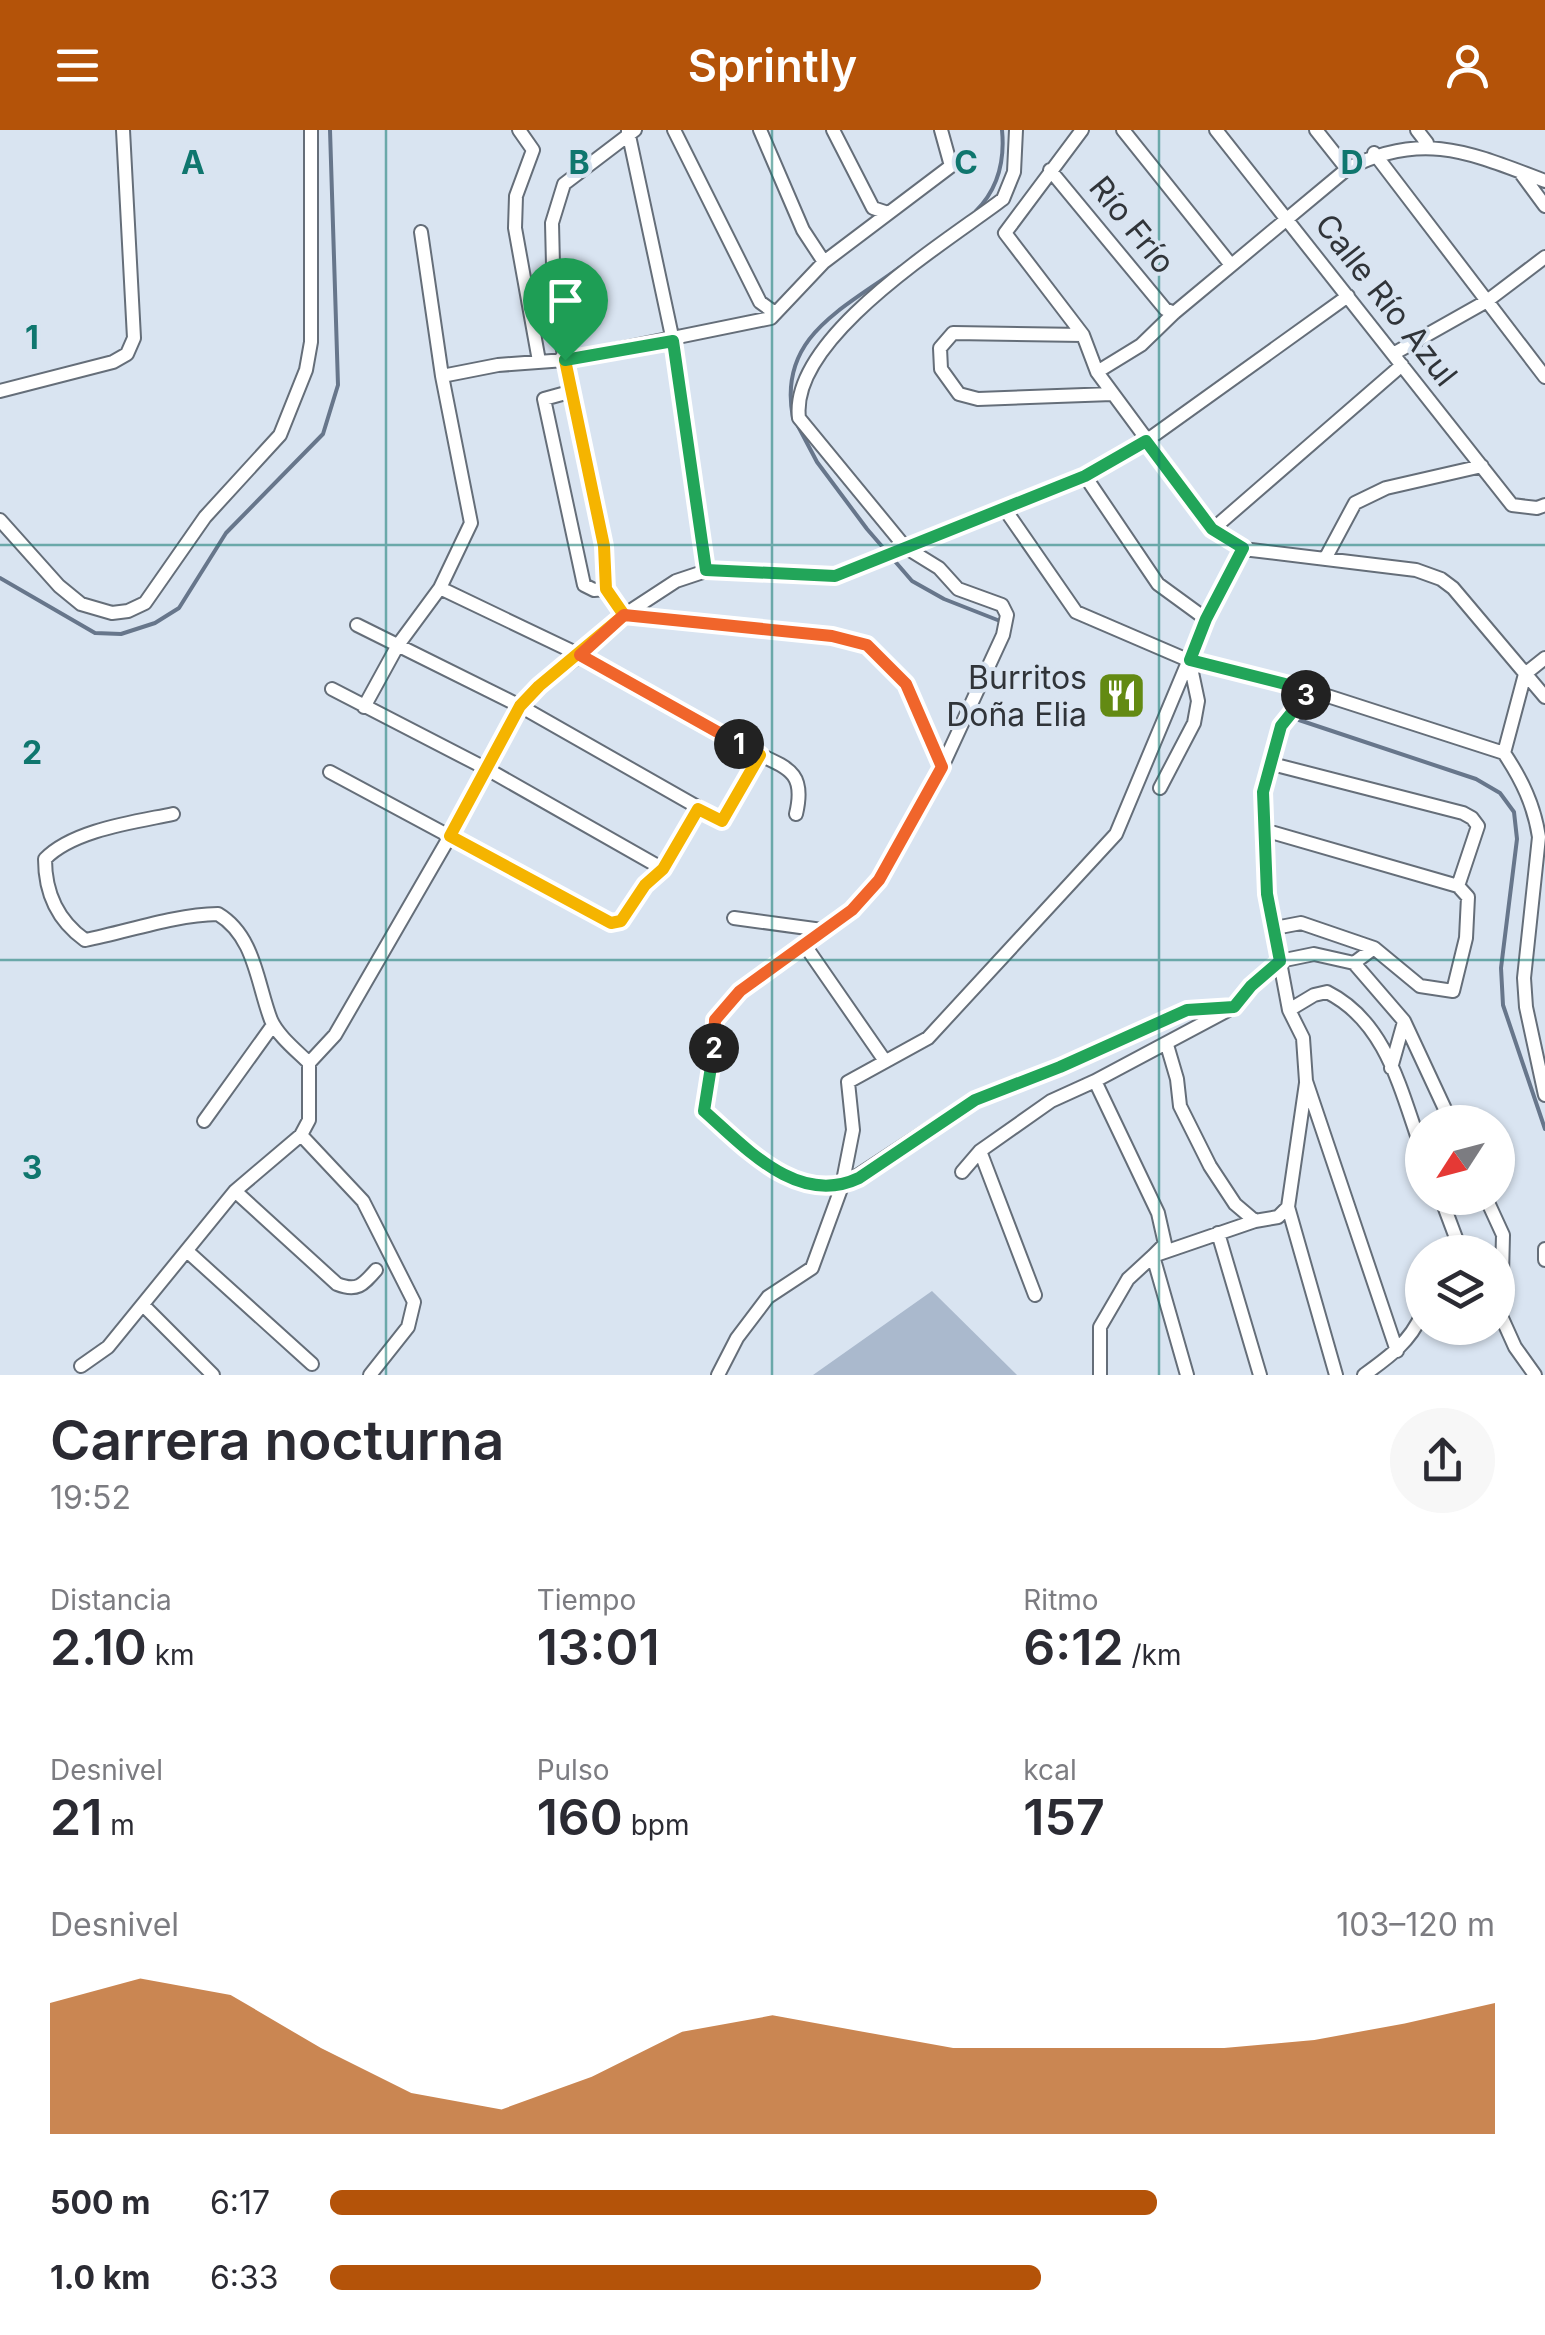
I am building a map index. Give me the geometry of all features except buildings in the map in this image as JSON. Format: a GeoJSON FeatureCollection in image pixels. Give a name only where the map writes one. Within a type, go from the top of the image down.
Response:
{"type":"FeatureCollection","features":[{"type":"Feature","properties":{"kind":"street"},"geometry":{"type":"LineString","coordinates":[[0,392],[112,362],[127,354],[134,338],[123,130]]}},
{"type":"Feature","properties":{"kind":"street"},"geometry":{"type":"LineString","coordinates":[[0,520],[59,586],[81,604],[112,613],[128,611],[145,603],[205,517],[280,435],[306,370],[311,342],[311,130]]}},
{"type":"Feature","properties":{"kind":"street"},"geometry":{"type":"LineString","coordinates":[[519,130],[533,150],[516,196],[515,228],[539,361]]}},
{"type":"Feature","properties":{"kind":"street"},"geometry":{"type":"LineString","coordinates":[[674,130],[760,302],[775,313]]}},
{"type":"Feature","properties":{"kind":"street"},"geometry":{"type":"LineString","coordinates":[[760,130],[802,230],[824,262]]}},
{"type":"Feature","properties":{"kind":"street"},"geometry":{"type":"LineString","coordinates":[[833,130],[873,208],[888,213]]}},
{"type":"Feature","properties":{"kind":"street"},"geometry":{"type":"LineString","coordinates":[[442,376],[673,341],[771,318],[824,262],[951,166],[941,130]]}},
{"type":"Feature","properties":{"kind":"street"},"geometry":{"type":"LineString","coordinates":[[1016,130],[1014,172],[1004,199],[858,309],[804,376],[797,403],[799,418],[902,549],[939,568],[958,589],[1002,605],[1007,615],[1002,635],[942,767],[879,880],[852,910],[740,991],[715,1020],[704,1111],[743,1146],[790,1178],[825,1188],[842,1186],[975,1100],[1187,1010],[1234,1007]]}},
{"type":"Feature","properties":{"kind":"street"},"geometry":{"type":"LineString","coordinates":[[1082,130],[1005,234],[1083,335],[1097,372],[1212,529],[1243,548],[1416,570],[1441,580],[1453,588],[1545,697]]}},
{"type":"Feature","properties":{"kind":"street"},"geometry":{"type":"LineString","coordinates":[[1123,130],[1231,265]]}},
{"type":"Feature","properties":{"kind":"street","name":"Calle Río Azul"},"geometry":{"type":"LineString","coordinates":[[1216,130],[1512,504],[1536,508],[1545,505]]}},
{"type":"Feature","properties":{"kind":"street"},"geometry":{"type":"LineString","coordinates":[[1316,130],[1348,169]]}},
{"type":"Feature","properties":{"kind":"street"},"geometry":{"type":"LineString","coordinates":[[1417,130],[1427,143]]}},
{"type":"Feature","properties":{"kind":"street"},"geometry":{"type":"LineString","coordinates":[[706,570],[673,341],[631,131],[564,184],[552,222],[554,307],[604,546],[606,589],[624,615],[832,636],[867,645],[906,684],[942,767]]}},
{"type":"Feature","properties":{"kind":"street"},"geometry":{"type":"LineString","coordinates":[[1097,372],[1141,345],[1231,265],[1348,169],[1374,153],[1427,143],[1454,147],[1545,181]]}},
{"type":"Feature","properties":{"kind":"street"},"geometry":{"type":"LineString","coordinates":[[1374,153],[1545,377]]}},
{"type":"Feature","properties":{"kind":"street","name":"Río Frío"},"geometry":{"type":"LineString","coordinates":[[1050,170],[1165,309],[1174,313]]}},
{"type":"Feature","properties":{"kind":"street"},"geometry":{"type":"LineString","coordinates":[[1520,172],[1545,206]]}},
{"type":"Feature","properties":{"kind":"street"},"geometry":{"type":"LineString","coordinates":[[364,707],[398,644],[440,588],[471,523],[442,376],[421,232]]}},
{"type":"Feature","properties":{"kind":"street"},"geometry":{"type":"LineString","coordinates":[[1212,529],[1398,359],[1487,301],[1545,257]]}},
{"type":"Feature","properties":{"kind":"street"},"geometry":{"type":"LineString","coordinates":[[308,1063],[335,1036],[520,706],[624,615],[676,581],[706,570],[835,576],[1085,476],[1146,441],[1348,296]]}},
{"type":"Feature","properties":{"kind":"street"},"geometry":{"type":"LineString","coordinates":[[1083,335],[953,333],[940,348],[941,369],[959,394],[978,399],[1112,394]]}},
{"type":"Feature","properties":{"kind":"street"},"geometry":{"type":"LineString","coordinates":[[573,391],[544,399],[584,585],[594,590],[606,589]]}},
{"type":"Feature","properties":{"kind":"street"},"geometry":{"type":"LineString","coordinates":[[1325,559],[1355,503],[1386,488],[1482,466]]}},
{"type":"Feature","properties":{"kind":"street"},"geometry":{"type":"LineString","coordinates":[[1085,476],[1158,584],[1206,619]]}},
{"type":"Feature","properties":{"kind":"street"},"geometry":{"type":"LineString","coordinates":[[1004,508],[1076,612],[1190,660],[1504,753],[1541,823],[1524,978],[1526,1008],[1545,1095]]}},
{"type":"Feature","properties":{"kind":"street"},"geometry":{"type":"LineString","coordinates":[[718,1375],[737,1338],[768,1296],[812,1268],[842,1186],[853,1130],[848,1082],[928,1038],[1116,834],[1206,619],[1243,548]]}},
{"type":"Feature","properties":{"kind":"street"},"geometry":{"type":"LineString","coordinates":[[440,588],[580,655],[785,766],[796,778],[801,792],[796,814]]}},
{"type":"Feature","properties":{"kind":"street"},"geometry":{"type":"LineString","coordinates":[[357,626],[520,706],[722,821],[760,755]]}},
{"type":"Feature","properties":{"kind":"street"},"geometry":{"type":"LineString","coordinates":[[1504,753],[1525,674],[1545,658]]}},
{"type":"Feature","properties":{"kind":"street"},"geometry":{"type":"LineString","coordinates":[[1160,788],[1194,723],[1198,701],[1190,660]]}},
{"type":"Feature","properties":{"kind":"street"},"geometry":{"type":"LineString","coordinates":[[332,689],[487,769],[663,869]]}},
{"type":"Feature","properties":{"kind":"street"},"geometry":{"type":"LineString","coordinates":[[1308,692],[1281,726],[1263,792],[1264,830],[1267,894],[1290,1010],[1303,1038],[1306,1081],[1288,1207],[1336,1375]]}},
{"type":"Feature","properties":{"kind":"street"},"geometry":{"type":"LineString","coordinates":[[1272,764],[1472,818],[1478,826],[1458,886]]}},
{"type":"Feature","properties":{"kind":"street"},"geometry":{"type":"LineString","coordinates":[[330,772],[611,923],[621,921],[645,885],[663,869],[698,809]]}},
{"type":"Feature","properties":{"kind":"street"},"geometry":{"type":"LineString","coordinates":[[82,1366],[108,1347],[144,1306],[234,1191],[301,1135],[309,1120],[308,1063],[273,1025],[258,974],[239,932],[218,914],[183,914],[145,928],[85,940],[57,914],[45,879],[46,859],[55,849],[116,825],[173,814]]}},
{"type":"Feature","properties":{"kind":"street"},"geometry":{"type":"LineString","coordinates":[[1264,830],[1458,886],[1468,897],[1469,919],[1453,991],[1420,986],[1374,948],[1302,923],[1275,928]]}},
{"type":"Feature","properties":{"kind":"street"},"geometry":{"type":"LineString","coordinates":[[734,918],[822,930]]}},
{"type":"Feature","properties":{"kind":"street"},"geometry":{"type":"LineString","coordinates":[[804,944],[886,1062]]}},
{"type":"Feature","properties":{"kind":"street"},"geometry":{"type":"LineString","coordinates":[[1354,963],[1374,948]]}},
{"type":"Feature","properties":{"kind":"street"},"geometry":{"type":"LineString","coordinates":[[962,1172],[980,1151],[1051,1101],[1096,1082],[1234,1007],[1280,961],[1314,954],[1354,963],[1404,1022],[1443,1105]]}},
{"type":"Feature","properties":{"kind":"street"},"geometry":{"type":"LineString","coordinates":[[1290,1010],[1314,995],[1327,992],[1337,997],[1372,1026],[1405,1105]]}},
{"type":"Feature","properties":{"kind":"street"},"geometry":{"type":"LineString","coordinates":[[1391,1068],[1404,1022]]}},
{"type":"Feature","properties":{"kind":"street"},"geometry":{"type":"LineString","coordinates":[[204,1121],[273,1025]]}},
{"type":"Feature","properties":{"kind":"street"},"geometry":{"type":"LineString","coordinates":[[1166,1044],[1187,1121],[1235,1204],[1255,1221]]}},
{"type":"Feature","properties":{"kind":"street"},"geometry":{"type":"LineString","coordinates":[[1306,1081],[1397,1351]]}},
{"type":"Feature","properties":{"kind":"street"},"geometry":{"type":"LineString","coordinates":[[1096,1082],[1158,1214],[1165,1244],[1128,1279],[1100,1328],[1100,1375]]}},
{"type":"Feature","properties":{"kind":"street"},"geometry":{"type":"LineString","coordinates":[[301,1135],[363,1201],[414,1302],[408,1328],[370,1375]]}},
{"type":"Feature","properties":{"kind":"street"},"geometry":{"type":"LineString","coordinates":[[980,1151],[1036,1295]]}},
{"type":"Feature","properties":{"kind":"street"},"geometry":{"type":"LineString","coordinates":[[234,1191],[337,1284],[350,1290],[362,1286],[376,1270]]}},
{"type":"Feature","properties":{"kind":"street"},"geometry":{"type":"LineString","coordinates":[[1153,1256],[1255,1221],[1278,1217],[1288,1207]]}},
{"type":"Feature","properties":{"kind":"street"},"geometry":{"type":"LineString","coordinates":[[1494,1215],[1503,1234],[1501,1316],[1515,1347],[1536,1375]]}},
{"type":"Feature","properties":{"kind":"street"},"geometry":{"type":"LineString","coordinates":[[1218,1233],[1260,1375]]}},
{"type":"Feature","properties":{"kind":"street"},"geometry":{"type":"LineString","coordinates":[[1545,1250],[1545,1260]]}},
{"type":"Feature","properties":{"kind":"street"},"geometry":{"type":"LineString","coordinates":[[186,1252],[312,1364]]}},
{"type":"Feature","properties":{"kind":"street"},"geometry":{"type":"LineString","coordinates":[[1153,1256],[1188,1375]]}},
{"type":"Feature","properties":{"kind":"street"},"geometry":{"type":"LineString","coordinates":[[144,1306],[214,1375]]}},
{"type":"Feature","properties":{"kind":"street"},"geometry":{"type":"LineString","coordinates":[[1364,1375],[1405,1342]]}},
{"type":"Feature","properties":{"kind":"shaded area"},"geometry":{"type":"Polygon","coordinates":[[[932,1291],[1017,1375],[813,1375],[932,1291]]]}},
{"type":"Feature","properties":{"kind":"waterway"},"geometry":{"type":"LineString","coordinates":[[0,578],[95,633],[121,634],[155,623],[179,608],[226,533],[323,434],[338,385],[330,130]]}},
{"type":"Feature","properties":{"kind":"waterway"},"geometry":{"type":"LineString","coordinates":[[976,211],[998,174],[1002,130]]}},
{"type":"Feature","properties":{"kind":"waterway"},"geometry":{"type":"LineString","coordinates":[[793,418],[791,390],[795,366],[805,345],[837,312],[900,267]]}},
{"type":"Feature","properties":{"kind":"waterway"},"geometry":{"type":"LineString","coordinates":[[798,426],[817,462],[912,581],[944,599],[1000,621]]}},
{"type":"Feature","properties":{"kind":"waterway"},"geometry":{"type":"LineString","coordinates":[[1299,720],[1476,779],[1500,793],[1514,812],[1517,839],[1501,968],[1503,1005],[1545,1129]]}},
{"type":"Feature","properties":{"kind":"place","name":"Burritos Doña Elia"},"geometry":{"type":"Point","coordinates":[1122,696]}},
{"type":"Feature","properties":{"kind":"route"},"geometry":{"type":"LineString","coordinates":[[565,360],[604,546],[606,589],[624,615],[520,706],[450,836],[611,923],[621,921],[645,885],[663,869],[698,809],[722,821],[760,755],[580,655],[624,615],[832,636],[867,645],[906,684],[942,767],[879,880],[852,910],[740,991],[715,1020],[704,1111],[743,1146],[790,1178],[825,1188],[842,1186],[975,1100],[1187,1010],[1234,1007],[1280,961],[1267,894],[1263,792],[1281,726],[1309,690],[1190,660],[1206,619],[1243,548],[1212,529],[1146,441],[1085,476],[835,576],[706,570],[673,341],[565,360]]}}]}
